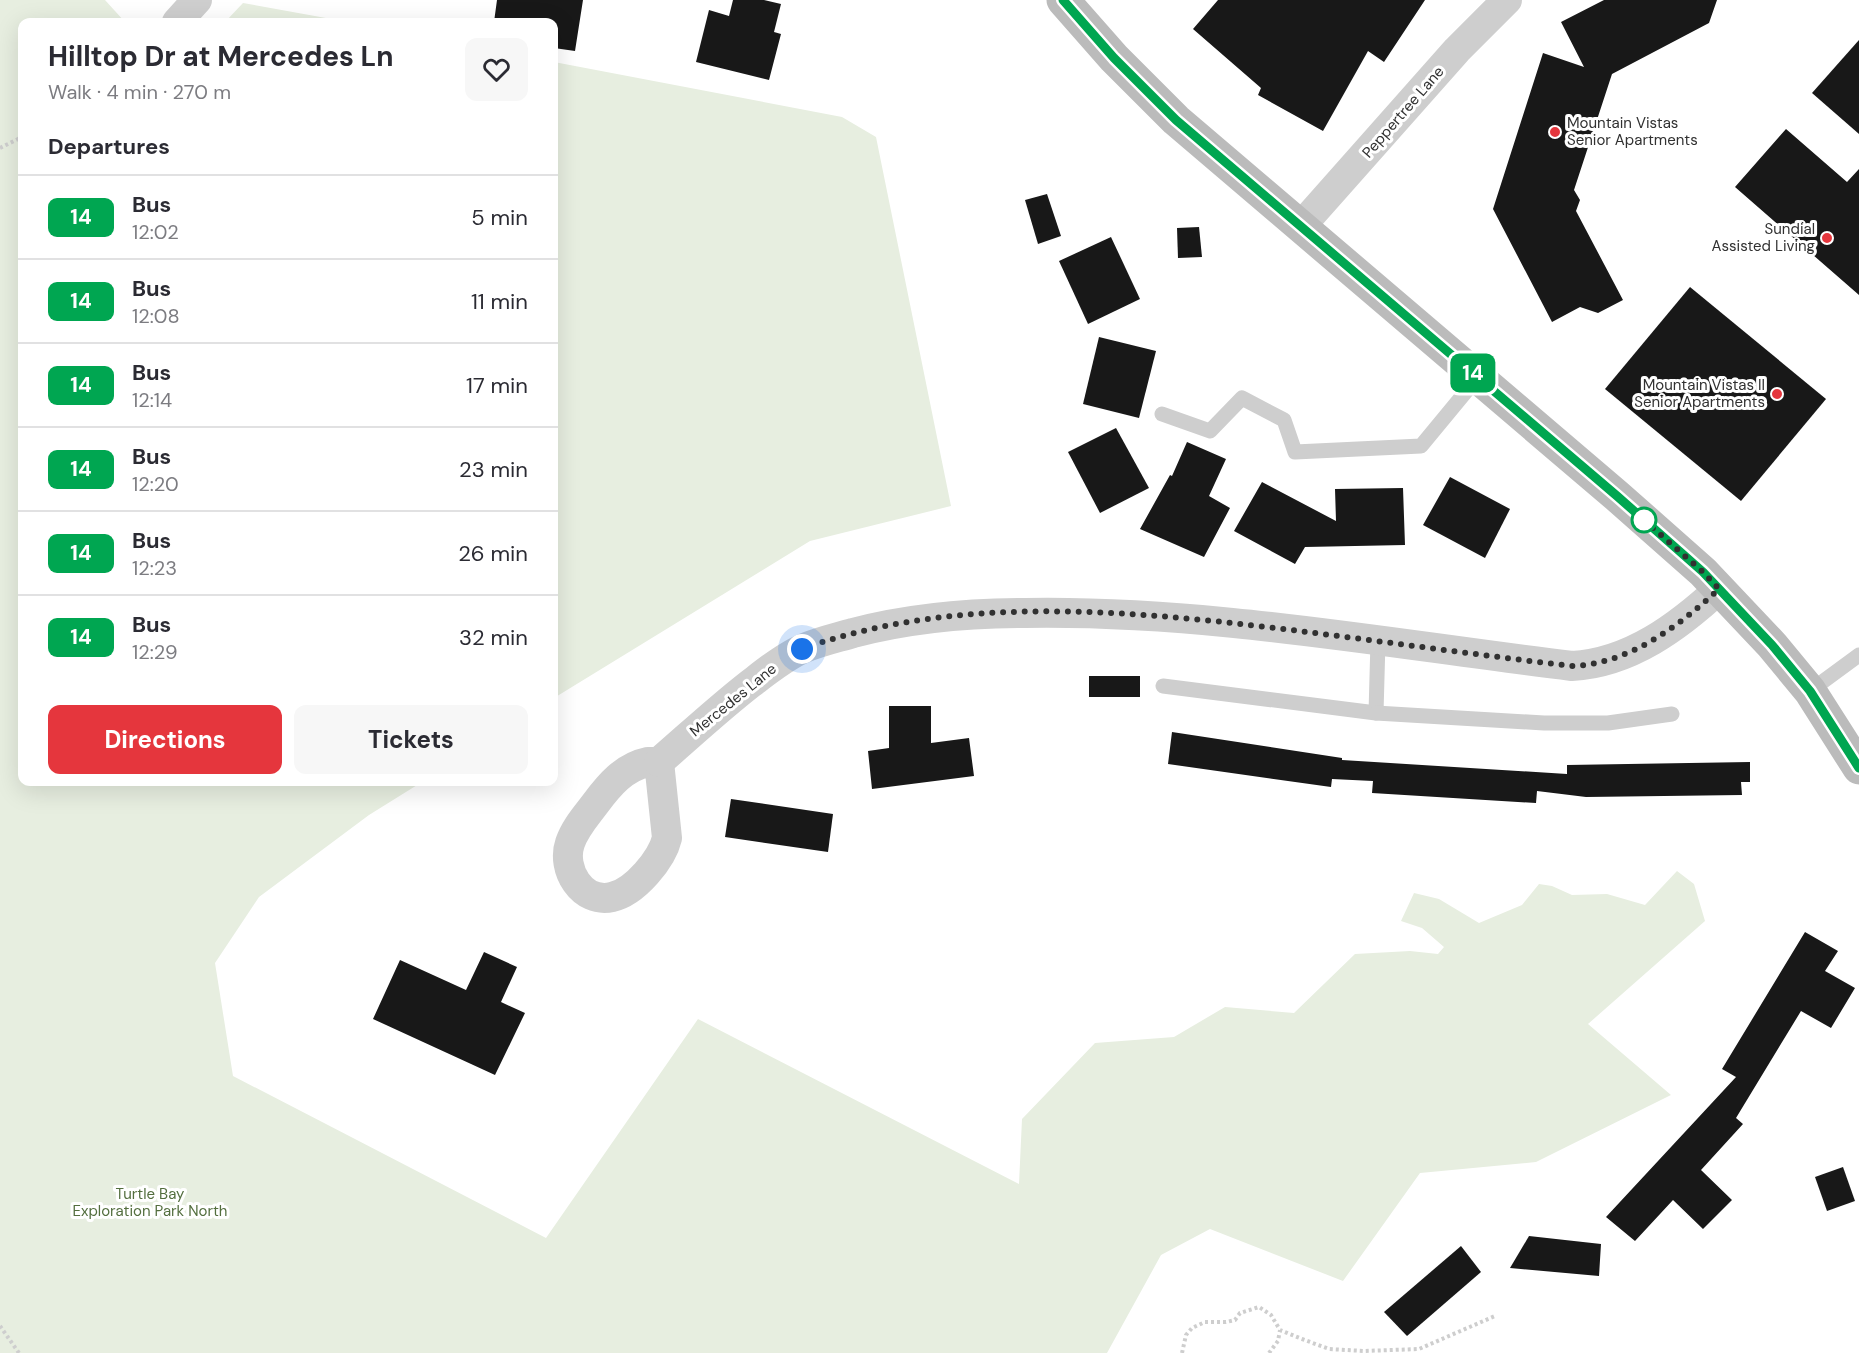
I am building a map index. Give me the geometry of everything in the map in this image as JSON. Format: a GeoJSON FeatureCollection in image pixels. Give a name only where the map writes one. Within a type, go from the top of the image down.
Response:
{"type":"FeatureCollection","features":[{"type":"Feature","properties":{"kind":"main road"},"geometry":{"type":"LineString","coordinates":[[1063,0],[1114,58],[1176,120],[1703,572],[1772,645],[1810,691],[1859,768]]}},
{"type":"Feature","properties":{"kind":"street"},"geometry":{"type":"LineString","coordinates":[[181,18],[197,0]]}},
{"type":"Feature","properties":{"kind":"street","name":"Peppertree Lane"},"geometry":{"type":"LineString","coordinates":[[1301,226],[1457,50],[1507,0]]}},
{"type":"Feature","properties":{"kind":"street","name":"Mercedes Lane"},"geometry":{"type":"LineString","coordinates":[[659,762],[717,710],[777,663],[802,649],[883,625],[936,616],[1061,612],[1215,620],[1572,666],[1594,664],[1616,658],[1644,645],[1689,617],[1719,589]]}},
{"type":"Feature","properties":{"kind":"lane"},"geometry":{"type":"LineString","coordinates":[[1162,414],[1210,431],[1242,398],[1284,420],[1295,452],[1421,446],[1478,377]]}},
{"type":"Feature","properties":{"kind":"lane"},"geometry":{"type":"LineString","coordinates":[[1376,712],[1378,641]]}},
{"type":"Feature","properties":{"kind":"lane"},"geometry":{"type":"LineString","coordinates":[[1810,691],[1859,655]]}},
{"type":"Feature","properties":{"kind":"lane"},"geometry":{"type":"LineString","coordinates":[[1163,686],[1376,712],[1544,723],[1608,723],[1672,714]]}},
{"type":"Feature","properties":{"kind":"path"},"geometry":{"type":"LineString","coordinates":[[0,148],[18,139]]}},
{"type":"Feature","properties":{"kind":"path"},"geometry":{"type":"LineString","coordinates":[[1182,1353],[1186,1335],[1192,1328],[1201,1323],[1235,1320],[1240,1314],[1259,1307],[1270,1315],[1281,1330],[1329,1349],[1364,1351],[1419,1349],[1495,1316]]}},
{"type":"Feature","properties":{"kind":"path"},"geometry":{"type":"LineString","coordinates":[[0,1326],[19,1353]]}},
{"type":"Feature","properties":{"kind":"path"},"geometry":{"type":"LineString","coordinates":[[1269,1353],[1278,1341],[1281,1330]]}},
{"type":"Feature","properties":{"kind":"green space","name":"Turtle Bay Exploration Park North"},"geometry":{"type":"Polygon","coordinates":[[[0,0],[105,0],[121,18],[18,18],[18,786],[416,786],[369,815],[259,897],[215,963],[233,1076],[546,1238],[698,1019],[1019,1184],[1022,1119],[1095,1043],[1174,1037],[1225,1007],[1294,1013],[1355,954],[1410,951],[1438,954],[1444,947],[1422,928],[1401,921],[1414,893],[1439,899],[1479,923],[1522,905],[1539,884],[1552,886],[1572,895],[1607,894],[1645,905],[1677,871],[1694,884],[1705,921],[1588,1024],[1671,1095],[1536,1162],[1420,1173],[1343,1281],[1210,1229],[1161,1255],[1107,1353],[0,1353],[0,0]]]}},
{"type":"Feature","properties":{"kind":"green space"},"geometry":{"type":"Polygon","coordinates":[[[243,3],[326,18],[229,18],[243,3]]]}},
{"type":"Feature","properties":{"kind":"green space"},"geometry":{"type":"Polygon","coordinates":[[[558,63],[842,117],[876,137],[951,506],[810,541],[558,696],[558,63]]]}},
{"type":"Feature","properties":{"kind":"building"},"geometry":{"type":"Polygon","coordinates":[[[497,0],[583,0],[575,51],[558,49],[558,18],[495,18],[497,0]]]}},
{"type":"Feature","properties":{"kind":"building"},"geometry":{"type":"Polygon","coordinates":[[[733,0],[764,0],[781,4],[774,32],[781,34],[769,80],[696,62],[709,10],[729,16],[733,0]]]}},
{"type":"Feature","properties":{"kind":"building"},"geometry":{"type":"Polygon","coordinates":[[[1218,0],[1425,0],[1384,62],[1368,51],[1323,131],[1258,95],[1261,88],[1193,29],[1218,0]]]}},
{"type":"Feature","properties":{"kind":"building","name":"Mountain Vistas Senior Apartments"},"geometry":{"type":"Polygon","coordinates":[[[1604,0],[1717,0],[1709,23],[1612,74],[1574,190],[1580,200],[1576,211],[1623,300],[1598,313],[1580,307],[1552,322],[1493,209],[1543,53],[1584,67],[1561,22],[1604,0]]]}},
{"type":"Feature","properties":{"kind":"building"},"geometry":{"type":"Polygon","coordinates":[[[1859,40],[1859,134],[1812,93],[1859,40]]]}},
{"type":"Feature","properties":{"kind":"building","name":"Sundial Assisted Living"},"geometry":{"type":"Polygon","coordinates":[[[1786,129],[1847,182],[1859,169],[1859,295],[1735,187],[1786,129]]]}},
{"type":"Feature","properties":{"kind":"building"},"geometry":{"type":"Polygon","coordinates":[[[1047,194],[1061,236],[1038,244],[1025,200],[1047,194]]]}},
{"type":"Feature","properties":{"kind":"building"},"geometry":{"type":"Polygon","coordinates":[[[1199,227],[1202,257],[1178,258],[1177,228],[1199,227]]]}},
{"type":"Feature","properties":{"kind":"building"},"geometry":{"type":"Polygon","coordinates":[[[1111,237],[1140,299],[1088,324],[1059,261],[1111,237]]]}},
{"type":"Feature","properties":{"kind":"building","name":"Mountain Vistas II Senior Apartments"},"geometry":{"type":"Polygon","coordinates":[[[1690,287],[1826,399],[1741,501],[1605,389],[1690,287]]]}},
{"type":"Feature","properties":{"kind":"building"},"geometry":{"type":"Polygon","coordinates":[[[1099,337],[1156,351],[1139,418],[1083,404],[1099,337]]]}},
{"type":"Feature","properties":{"kind":"building"},"geometry":{"type":"Polygon","coordinates":[[[1116,428],[1149,488],[1100,513],[1068,452],[1116,428]]]}},
{"type":"Feature","properties":{"kind":"building"},"geometry":{"type":"Polygon","coordinates":[[[1187,442],[1226,459],[1209,496],[1230,508],[1204,557],[1140,529],[1170,475],[1172,476],[1187,442]]]}},
{"type":"Feature","properties":{"kind":"building"},"geometry":{"type":"Polygon","coordinates":[[[1450,477],[1510,509],[1485,558],[1423,525],[1450,477]]]}},
{"type":"Feature","properties":{"kind":"building"},"geometry":{"type":"Polygon","coordinates":[[[1262,482],[1336,521],[1335,489],[1403,488],[1405,545],[1305,547],[1295,564],[1234,531],[1262,482]]]}},
{"type":"Feature","properties":{"kind":"building"},"geometry":{"type":"Polygon","coordinates":[[[1089,676],[1140,676],[1140,697],[1089,697],[1089,676]]]}},
{"type":"Feature","properties":{"kind":"building"},"geometry":{"type":"Polygon","coordinates":[[[889,706],[931,706],[931,743],[969,738],[974,776],[872,789],[868,751],[889,748],[889,706]]]}},
{"type":"Feature","properties":{"kind":"building"},"geometry":{"type":"Polygon","coordinates":[[[1172,732],[1342,758],[1342,760],[1567,774],[1567,765],[1750,762],[1750,782],[1741,782],[1742,795],[1586,797],[1537,791],[1536,803],[1372,793],[1373,781],[1332,779],[1331,787],[1168,764],[1172,732]]]}},
{"type":"Feature","properties":{"kind":"building"},"geometry":{"type":"Polygon","coordinates":[[[731,799],[833,814],[828,852],[725,837],[731,799]]]}},
{"type":"Feature","properties":{"kind":"building"},"geometry":{"type":"Polygon","coordinates":[[[1805,932],[1838,951],[1825,971],[1855,988],[1831,1028],[1801,1011],[1736,1118],[1743,1124],[1701,1170],[1732,1200],[1703,1229],[1673,1200],[1635,1241],[1606,1217],[1736,1077],[1722,1069],[1805,932]]]}},
{"type":"Feature","properties":{"kind":"building"},"geometry":{"type":"Polygon","coordinates":[[[484,952],[517,967],[501,1002],[525,1013],[495,1075],[373,1019],[400,960],[466,990],[484,952]]]}},
{"type":"Feature","properties":{"kind":"building"},"geometry":{"type":"Polygon","coordinates":[[[1843,1167],[1855,1201],[1827,1211],[1815,1177],[1843,1167]]]}},
{"type":"Feature","properties":{"kind":"building"},"geometry":{"type":"Polygon","coordinates":[[[1529,1236],[1601,1244],[1599,1276],[1510,1268],[1529,1236]]]}},
{"type":"Feature","properties":{"kind":"building"},"geometry":{"type":"Polygon","coordinates":[[[1461,1246],[1481,1272],[1407,1336],[1384,1312],[1461,1246]]]}},
{"type":"Feature","properties":{"kind":"bus line","name":"14"},"geometry":{"type":"LineString","coordinates":[[1063,0],[1114,58],[1176,120],[1703,572],[1772,645],[1810,691],[1859,768]]}},
{"type":"Feature","properties":{"kind":"place","name":"Mountain Vistas Senior Apartments"},"geometry":{"type":"Point","coordinates":[1555,132]}},
{"type":"Feature","properties":{"kind":"place","name":"Sundial Assisted Living"},"geometry":{"type":"Point","coordinates":[1827,238]}},
{"type":"Feature","properties":{"kind":"place","name":"Mountain Vistas II Senior Apartments"},"geometry":{"type":"Point","coordinates":[1777,394]}},
{"type":"Feature","properties":{"kind":"route"},"geometry":{"type":"LineString","coordinates":[[802,649],[883,625],[936,616],[1061,612],[1215,620],[1572,666],[1594,664],[1616,658],[1644,645],[1689,617],[1719,589],[1644,520]]}}]}
